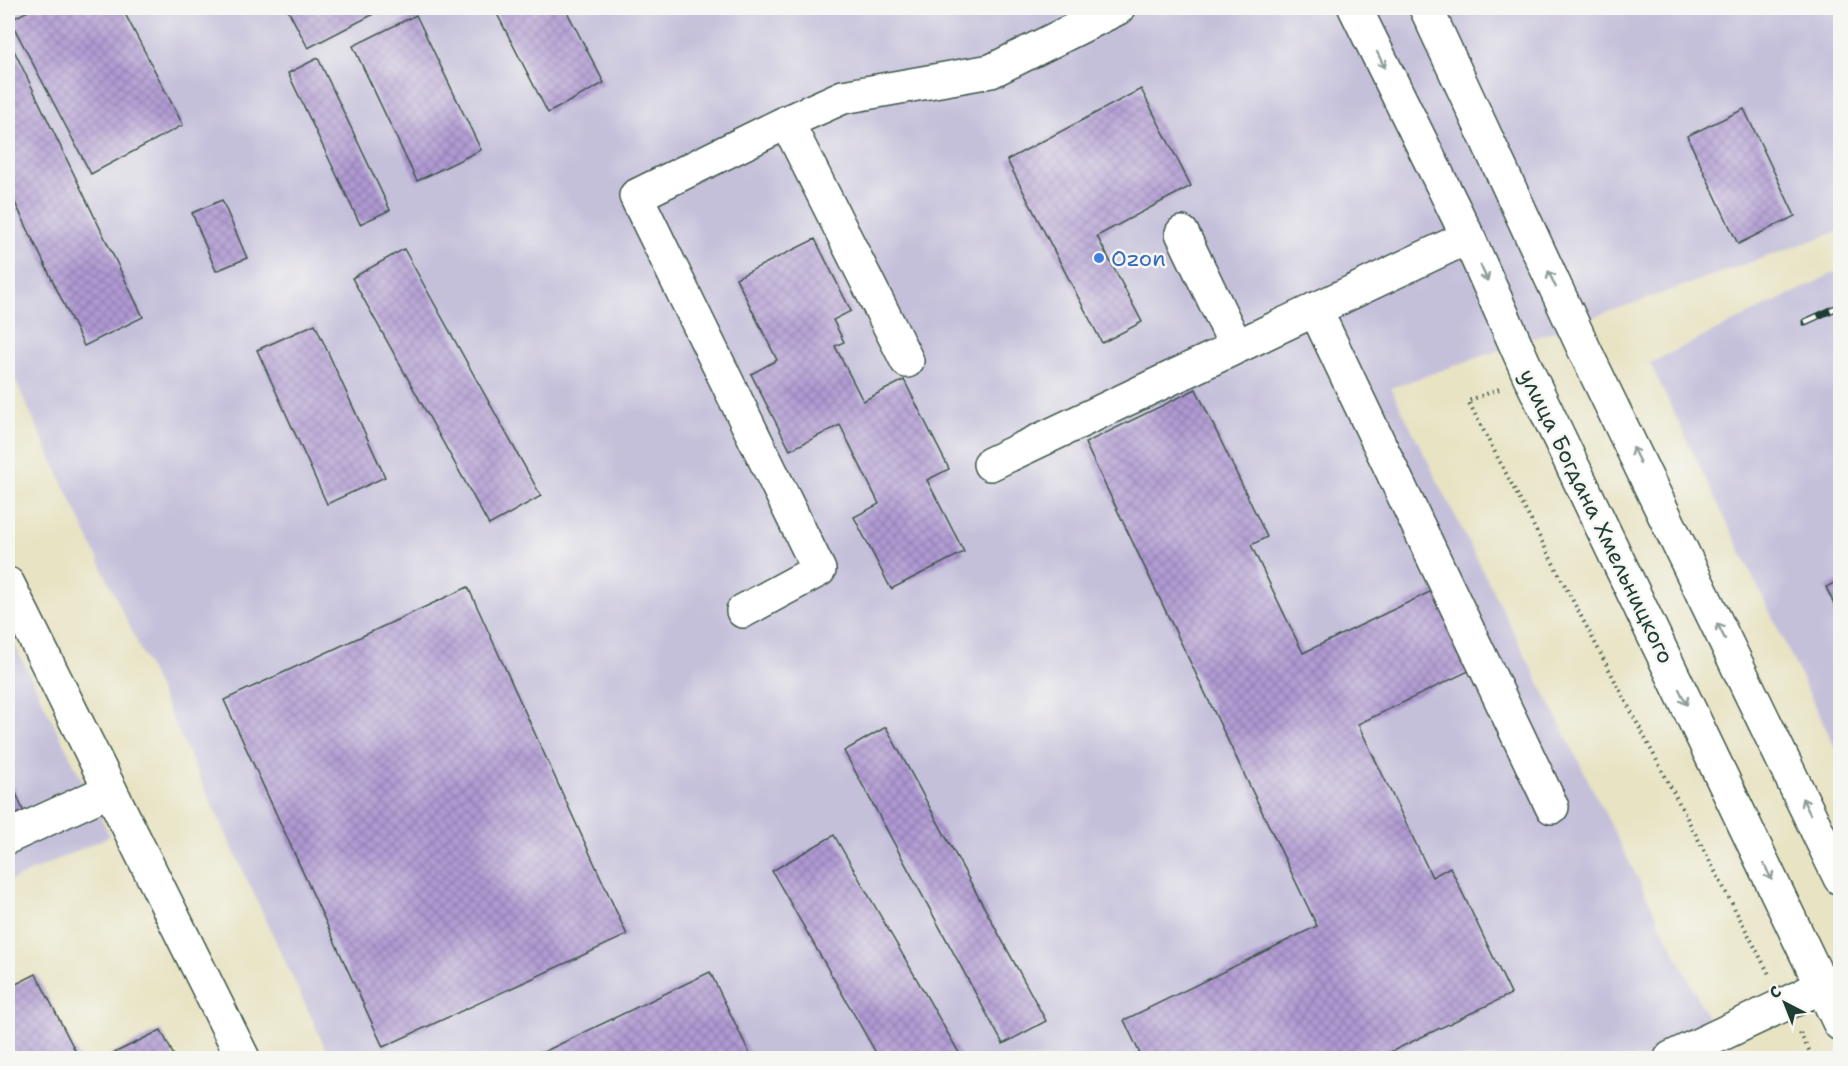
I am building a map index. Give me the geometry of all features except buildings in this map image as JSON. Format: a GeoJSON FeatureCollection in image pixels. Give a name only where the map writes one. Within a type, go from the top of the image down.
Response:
{"type":"FeatureCollection","features":[{"type":"Feature","properties":{"kind":"main road"},"geometry":{"type":"LineString","coordinates":[[743,611],[819,570],[636,196],[843,97],[991,71],[1118,8]]}},
{"type":"Feature","properties":{"kind":"main road","name":"улица Богдана Хмельницкого"},"geometry":{"type":"LineString","coordinates":[[1355,8],[1468,237],[1530,377],[1832,982],[1840,1024]]}},
{"type":"Feature","properties":{"kind":"main road"},"geometry":{"type":"LineString","coordinates":[[1426,8],[1590,362],[1840,878]]}},
{"type":"Feature","properties":{"kind":"main road"},"geometry":{"type":"LineString","coordinates":[[787,122],[907,361]]}},
{"type":"Feature","properties":{"kind":"main road"},"geometry":{"type":"LineString","coordinates":[[1182,233],[1236,346]]}},
{"type":"Feature","properties":{"kind":"main road"},"geometry":{"type":"LineString","coordinates":[[990,464],[1468,237]]}},
{"type":"Feature","properties":{"kind":"main road"},"geometry":{"type":"LineString","coordinates":[[1315,309],[1552,807]]}},
{"type":"Feature","properties":{"kind":"main road"},"geometry":{"type":"LineString","coordinates":[[8,584],[243,1059]]}},
{"type":"Feature","properties":{"kind":"main road"},"geometry":{"type":"LineString","coordinates":[[8,837],[110,790]]}},
{"type":"Feature","properties":{"kind":"main road"},"geometry":{"type":"LineString","coordinates":[[1671,1059],[1832,982]]}},
{"type":"Feature","properties":{"kind":"path"},"geometry":{"type":"LineString","coordinates":[[1468,401],[1813,1059]]}},
{"type":"Feature","properties":{"kind":"shaded area"},"geometry":{"type":"Polygon","coordinates":[[[8,8],[1840,8],[1840,231],[1391,388],[1728,1058],[330,1058],[8,365],[8,8]]]}},
{"type":"Feature","properties":{"kind":"shaded area"},"geometry":{"type":"Polygon","coordinates":[[[1840,270],[1840,758],[1650,363],[1840,270]]]}},
{"type":"Feature","properties":{"kind":"shaded area"},"geometry":{"type":"Polygon","coordinates":[[[8,632],[110,836],[8,882],[8,632]]]}},
{"type":"Feature","properties":{"kind":"railway"},"geometry":{"type":"LineString","coordinates":[[1805,322],[1840,306]]}},
{"type":"Feature","properties":{"kind":"place","name":"Ozon"},"geometry":{"type":"Point","coordinates":[1099,258]}}]}
